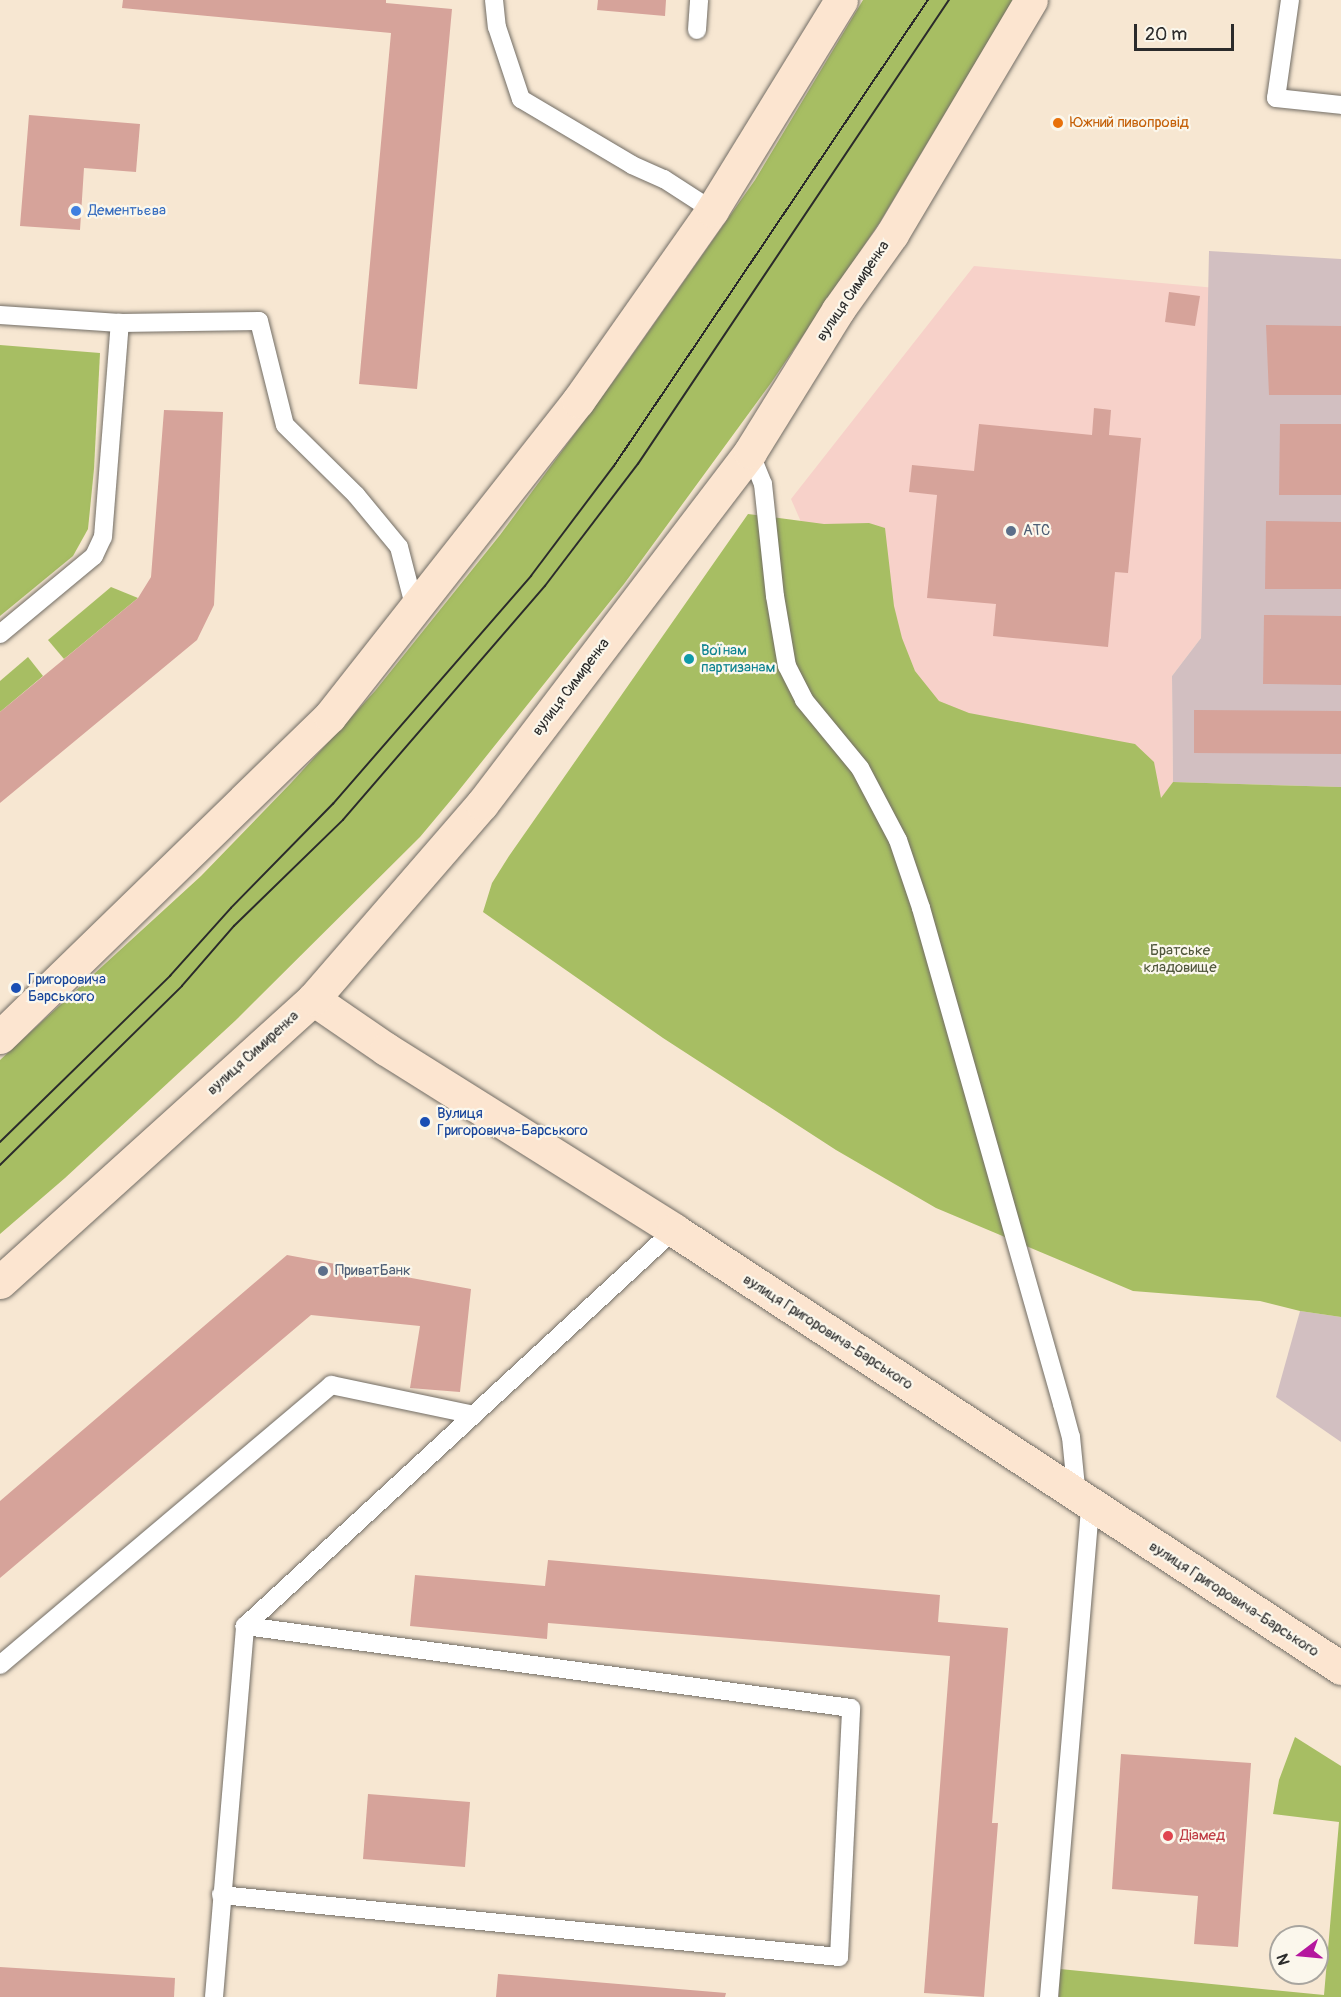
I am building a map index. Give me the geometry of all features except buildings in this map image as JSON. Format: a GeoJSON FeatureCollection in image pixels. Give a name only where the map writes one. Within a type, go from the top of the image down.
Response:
{"type":"FeatureCollection","features":[{"type":"Feature","properties":{"kind":"street"},"geometry":{"type":"LineString","coordinates":[[0,1037],[330,716],[578,401],[712,210],[841,0]]}},
{"type":"Feature","properties":{"kind":"street","name":"вулиця Симиренка"},"geometry":{"type":"LineString","coordinates":[[0,1282],[313,999],[482,804],[750,452],[838,310],[892,234],[1031,0]]}},
{"type":"Feature","properties":{"kind":"street","name":"вулиця Григоровича-Барського"},"geometry":{"type":"LineString","coordinates":[[313,999],[406,1061],[674,1230],[1341,1668]]}},
{"type":"Feature","properties":{"kind":"lane"},"geometry":{"type":"LineString","coordinates":[[494,0],[497,27],[521,99],[632,165],[664,179],[712,210]]}},
{"type":"Feature","properties":{"kind":"lane"},"geometry":{"type":"LineString","coordinates":[[697,30],[699,0]]}},
{"type":"Feature","properties":{"kind":"lane"},"geometry":{"type":"LineString","coordinates":[[1290,0],[1276,98],[1341,105]]}},
{"type":"Feature","properties":{"kind":"lane"},"geometry":{"type":"LineString","coordinates":[[0,315],[120,323],[259,321],[285,425],[356,495],[399,546],[415,609]]}},
{"type":"Feature","properties":{"kind":"lane"},"geometry":{"type":"LineString","coordinates":[[0,634],[94,556],[103,537],[120,323]]}},
{"type":"Feature","properties":{"kind":"lane"},"geometry":{"type":"LineString","coordinates":[[750,452],[763,484],[775,596],[787,666],[804,700],[860,768],[898,840],[921,908],[1062,1404],[1084,1501],[1049,1997]]}},
{"type":"Feature","properties":{"kind":"lane"},"geometry":{"type":"LineString","coordinates":[[214,1997],[245,1626],[674,1230]]}},
{"type":"Feature","properties":{"kind":"lane"},"geometry":{"type":"LineString","coordinates":[[0,1665],[331,1385],[474,1415]]}},
{"type":"Feature","properties":{"kind":"lane"},"geometry":{"type":"LineString","coordinates":[[221,1895],[839,1957],[851,1708],[245,1626]]}},
{"type":"Feature","properties":{"kind":"shaded area"},"geometry":{"type":"Polygon","coordinates":[[[1209,251],[1341,259],[1341,787],[1173,782],[1172,676],[1201,638],[1209,251]]]}},
{"type":"Feature","properties":{"kind":"shaded area"},"geometry":{"type":"Polygon","coordinates":[[[974,266],[1216,288],[1201,638],[1172,676],[1173,782],[1161,799],[929,768],[859,655],[791,499],[974,266]]]}},
{"type":"Feature","properties":{"kind":"shaded area"},"geometry":{"type":"Polygon","coordinates":[[[1300,1311],[1341,1317],[1341,1442],[1276,1397],[1300,1311]]]}},
{"type":"Feature","properties":{"kind":"green space"},"geometry":{"type":"Polygon","coordinates":[[[863,0],[1013,0],[880,222],[771,383],[624,584],[456,794],[420,837],[236,1020],[65,1178],[0,1234],[0,1060],[201,876],[291,783],[375,691],[500,535],[621,371],[755,180],[863,0]]]}},
{"type":"Feature","properties":{"kind":"green space"},"geometry":{"type":"Polygon","coordinates":[[[0,345],[100,353],[94,469],[88,529],[73,556],[0,616],[0,345]]]}},
{"type":"Feature","properties":{"kind":"green space","name":"Братське кладовище"},"geometry":{"type":"Polygon","coordinates":[[[748,514],[824,524],[869,523],[885,528],[894,606],[902,638],[915,671],[939,701],[969,713],[1135,744],[1154,762],[1161,798],[1173,782],[1341,787],[1341,1317],[1300,1311],[1260,1301],[1133,1291],[936,1208],[836,1150],[663,1038],[483,912],[492,883],[509,856],[748,514]]]}},
{"type":"Feature","properties":{"kind":"green space"},"geometry":{"type":"Polygon","coordinates":[[[111,587],[138,598],[64,659],[48,640],[111,587]]]}},
{"type":"Feature","properties":{"kind":"green space"},"geometry":{"type":"Polygon","coordinates":[[[28,657],[43,676],[0,712],[0,681],[28,657]]]}},
{"type":"Feature","properties":{"kind":"green space"},"geometry":{"type":"Polygon","coordinates":[[[1295,1737],[1341,1766],[1341,1997],[1059,1997],[1060,1969],[1324,1995],[1325,1985],[1329,1985],[1329,1937],[1339,1822],[1273,1814],[1279,1780],[1295,1737]]]}},
{"type":"Feature","properties":{"kind":"tram line"},"geometry":{"type":"LineString","coordinates":[[0,1142],[170,976],[231,908],[333,804],[531,576],[614,466],[928,0]]}},
{"type":"Feature","properties":{"kind":"tram line"},"geometry":{"type":"LineString","coordinates":[[0,1165],[182,986],[234,926],[343,820],[545,586],[638,464],[949,0]]}},
{"type":"Feature","properties":{"kind":"place","name":"Южний пивопровід"},"geometry":{"type":"Point","coordinates":[1058,123]}},
{"type":"Feature","properties":{"kind":"place","name":"Дементьєва"},"geometry":{"type":"Point","coordinates":[76,211]}},
{"type":"Feature","properties":{"kind":"place","name":"АТС"},"geometry":{"type":"Point","coordinates":[1011,531]}},
{"type":"Feature","properties":{"kind":"place","name":"Воїнам партизанам"},"geometry":{"type":"Point","coordinates":[689,659]}},
{"type":"Feature","properties":{"kind":"place","name":"Григоровича Барського"},"geometry":{"type":"Point","coordinates":[16,988]}},
{"type":"Feature","properties":{"kind":"place","name":"Вулиця Григоровича-Барського"},"geometry":{"type":"Point","coordinates":[425,1122]}},
{"type":"Feature","properties":{"kind":"place","name":"ПриватБанк"},"geometry":{"type":"Point","coordinates":[323,1271]}},
{"type":"Feature","properties":{"kind":"place","name":"Діамед"},"geometry":{"type":"Point","coordinates":[1168,1836]}}]}
